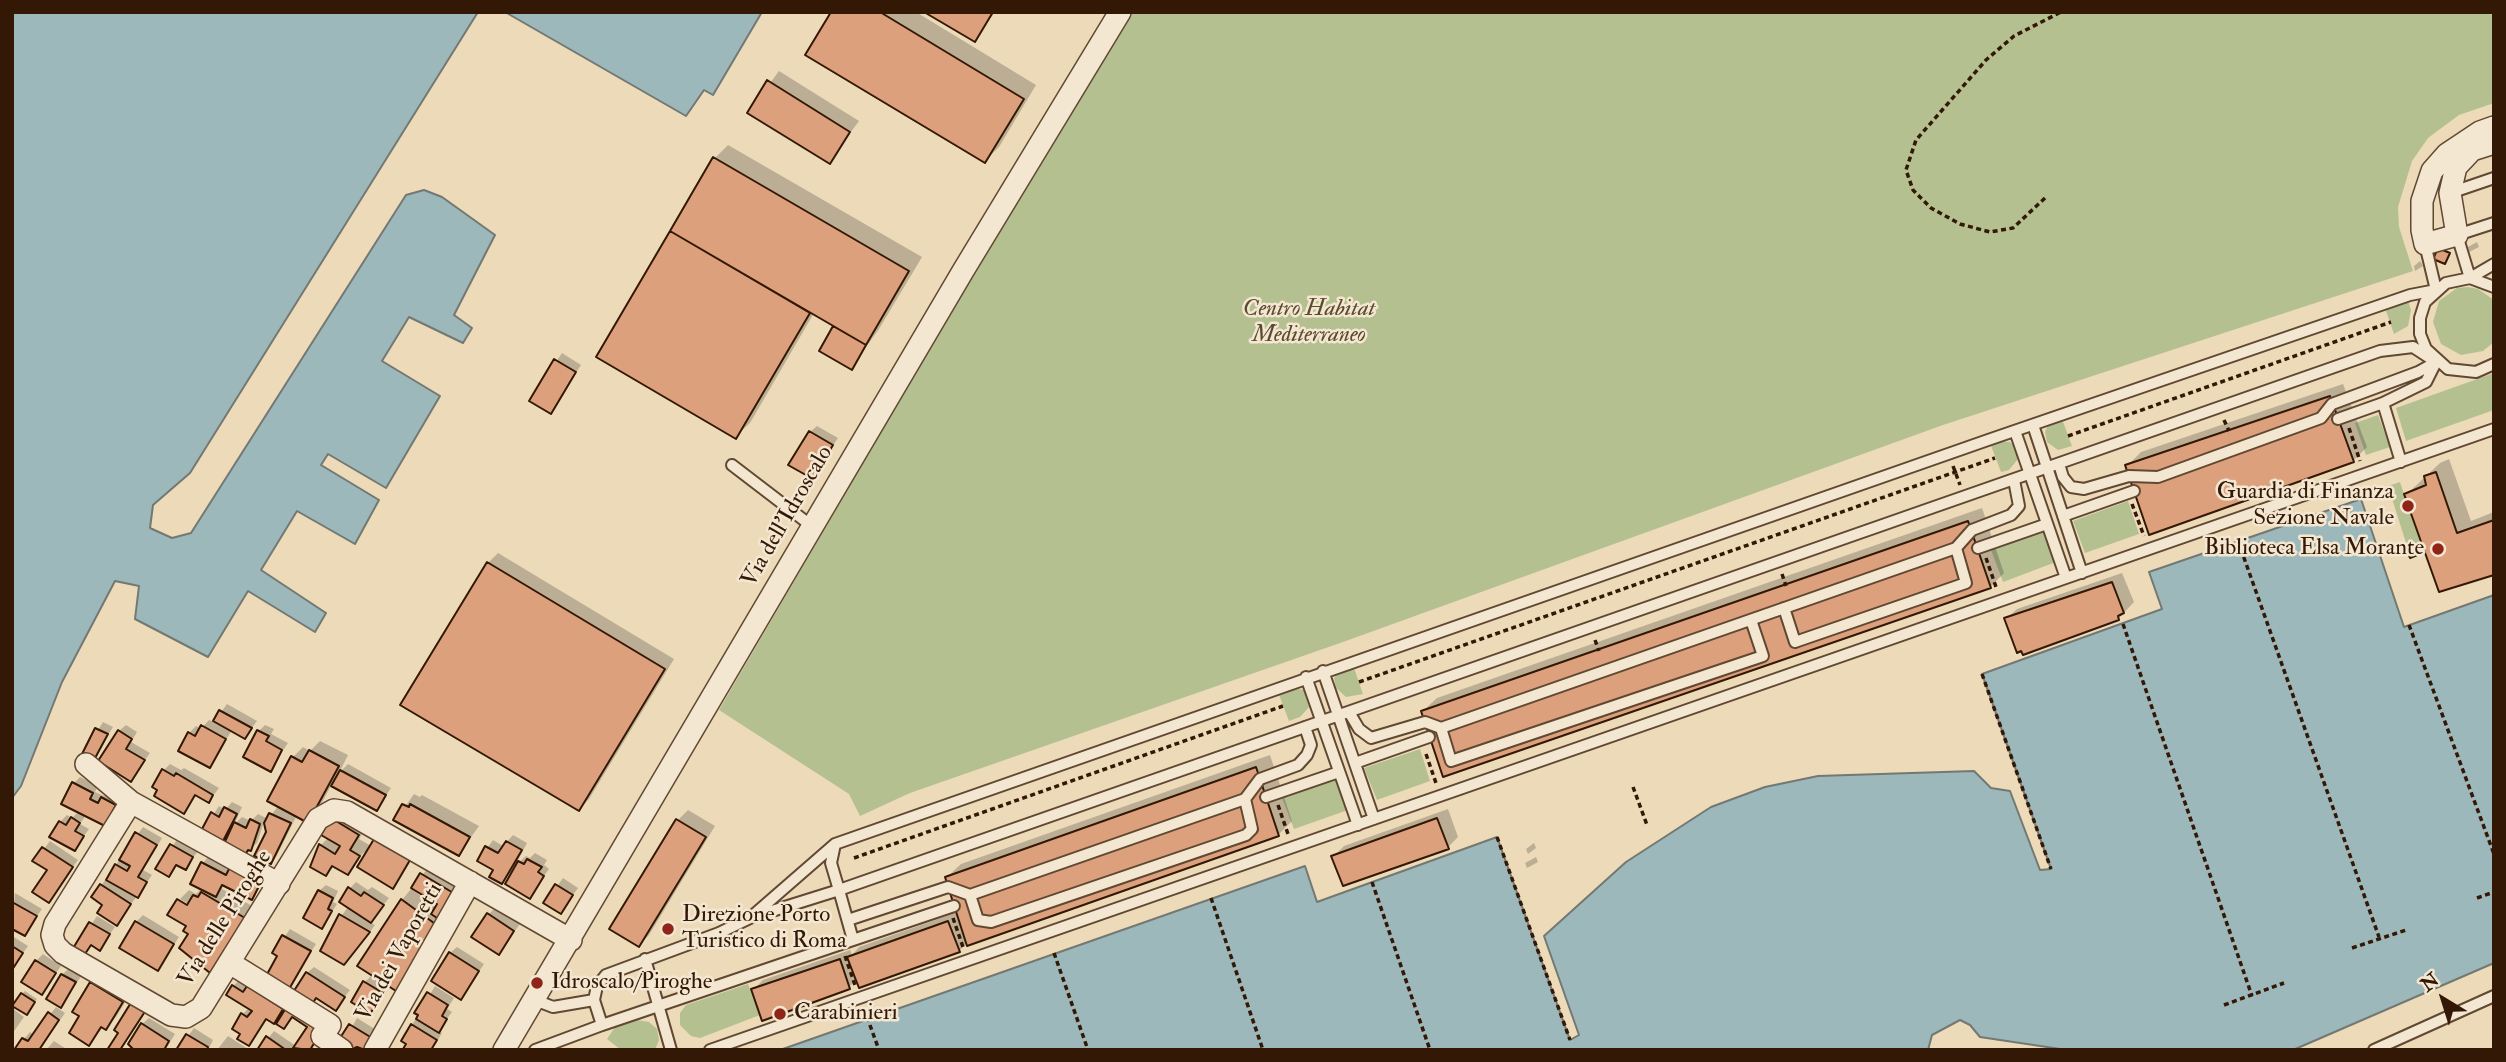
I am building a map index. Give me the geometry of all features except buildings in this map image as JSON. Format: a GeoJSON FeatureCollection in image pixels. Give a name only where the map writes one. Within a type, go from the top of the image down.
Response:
{"type":"FeatureCollection","features":[{"type":"Feature","properties":{"kind":"street","name":"Via dell'Idroscalo"},"geometry":{"type":"LineString","coordinates":[[505,1050],[963,271],[1120,12]]}},
{"type":"Feature","properties":{"kind":"street"},"geometry":{"type":"LineString","coordinates":[[2494,127],[2480,132],[2447,154],[2432,172],[2422,201],[2425,244],[2457,235],[2450,193],[2456,167],[2472,150],[2494,143]]}},
{"type":"Feature","properties":{"kind":"street"},"geometry":{"type":"LineString","coordinates":[[86,764],[131,802],[279,884]]}},
{"type":"Feature","properties":{"kind":"street","name":"Via delle Piroghe"},"geometry":{"type":"LineString","coordinates":[[131,802],[55,924],[51,935],[55,945],[175,1017],[192,1015],[201,1008],[318,819],[324,813],[338,809],[571,940]]}},
{"type":"Feature","properties":{"kind":"street","name":"Via dei Vaporetti"},"geometry":{"type":"LineString","coordinates":[[375,1050],[470,882]]}},
{"type":"Feature","properties":{"kind":"street","name":"Via dei Vaporetti"},"geometry":{"type":"LineString","coordinates":[[230,963],[330,1025],[322,1037],[342,1050]]}},
{"type":"Feature","properties":{"kind":"lane"},"geometry":{"type":"LineString","coordinates":[[2450,193],[2494,178]]}},
{"type":"Feature","properties":{"kind":"lane"},"geometry":{"type":"LineString","coordinates":[[2470,278],[2457,235],[2494,223]]}},
{"type":"Feature","properties":{"kind":"lane"},"geometry":{"type":"LineString","coordinates":[[2425,244],[2436,290]]}},
{"type":"Feature","properties":{"kind":"lane"},"geometry":{"type":"LineString","coordinates":[[2436,362],[2426,349],[2420,334],[2420,318],[2425,302],[2446,283],[2470,278],[2494,264]]}},
{"type":"Feature","properties":{"kind":"lane"},"geometry":{"type":"LineString","coordinates":[[2470,278],[2494,287]]}},
{"type":"Feature","properties":{"kind":"lane"},"geometry":{"type":"LineString","coordinates":[[750,918],[835,844],[2015,431],[2410,295],[2436,290]]}},
{"type":"Feature","properties":{"kind":"lane"},"geometry":{"type":"LineString","coordinates":[[602,1025],[594,1000],[597,986],[606,975],[719,933],[750,918],[839,890],[2380,351],[2413,347],[2436,362],[2462,373],[2476,372],[2494,364]]}},
{"type":"Feature","properties":{"kind":"lane"},"geometry":{"type":"LineString","coordinates":[[2341,418],[2383,403],[2426,382],[2436,362]]}},
{"type":"Feature","properties":{"kind":"lane"},"geometry":{"type":"LineString","coordinates":[[2059,464],[2063,477],[2071,487],[2084,489],[2129,476],[2158,477],[2322,418],[2333,404],[2410,375],[2436,362]]}},
{"type":"Feature","properties":{"kind":"lane"},"geometry":{"type":"LineString","coordinates":[[2383,403],[2401,461]]}},
{"type":"Feature","properties":{"kind":"lane"},"geometry":{"type":"LineString","coordinates":[[2033,425],[2082,573]]}},
{"type":"Feature","properties":{"kind":"lane"},"geometry":{"type":"LineString","coordinates":[[710,1050],[2494,429]]}},
{"type":"Feature","properties":{"kind":"lane"},"geometry":{"type":"LineString","coordinates":[[2015,431],[2066,578]]}},
{"type":"Feature","properties":{"kind":"lane"},"geometry":{"type":"LineString","coordinates":[[732,465],[813,527]]}},
{"type":"Feature","properties":{"kind":"lane"},"geometry":{"type":"LineString","coordinates":[[1344,714],[1371,737],[1424,722],[1441,728],[1751,620],[1956,548],[1972,530],[2011,515],[2019,506],[2014,480]]}},
{"type":"Feature","properties":{"kind":"lane"},"geometry":{"type":"LineString","coordinates":[[2063,516],[2132,492]]}},
{"type":"Feature","properties":{"kind":"lane"},"geometry":{"type":"LineString","coordinates":[[1980,548],[2047,524]]}},
{"type":"Feature","properties":{"kind":"lane"},"geometry":{"type":"LineString","coordinates":[[1784,608],[1795,642],[1953,588],[1966,583],[1956,548]]}},
{"type":"Feature","properties":{"kind":"lane"},"geometry":{"type":"LineString","coordinates":[[1441,728],[1451,761],[1763,656],[1751,620]]}},
{"type":"Feature","properties":{"kind":"lane"},"geometry":{"type":"LineString","coordinates":[[1323,671],[1344,714],[1355,763],[1374,819]]}},
{"type":"Feature","properties":{"kind":"lane"},"geometry":{"type":"LineString","coordinates":[[1306,677],[1358,825]]}},
{"type":"Feature","properties":{"kind":"lane"},"geometry":{"type":"LineString","coordinates":[[848,920],[948,887],[970,895],[1245,799],[1260,779],[1298,765],[1307,755],[1311,745],[1305,727]]}},
{"type":"Feature","properties":{"kind":"lane"},"geometry":{"type":"LineString","coordinates":[[1355,763],[1425,739]]}},
{"type":"Feature","properties":{"kind":"lane"},"geometry":{"type":"LineString","coordinates":[[1270,795],[1339,772]]}},
{"type":"Feature","properties":{"kind":"lane"},"geometry":{"type":"LineString","coordinates":[[970,895],[978,920],[991,922],[1246,835],[1252,829],[1252,818],[1245,799]]}},
{"type":"Feature","properties":{"kind":"lane"},"geometry":{"type":"LineString","coordinates":[[835,844],[831,863],[853,940]]}},
{"type":"Feature","properties":{"kind":"lane"},"geometry":{"type":"LineString","coordinates":[[535,1050],[952,907]]}},
{"type":"Feature","properties":{"kind":"lane"},"geometry":{"type":"LineString","coordinates":[[645,959],[671,1050]]}},
{"type":"Feature","properties":{"kind":"lane"},"geometry":{"type":"LineString","coordinates":[[2374,1050],[2494,996]]}},
{"type":"Feature","properties":{"kind":"lane"},"geometry":{"type":"LineString","coordinates":[[535,1000],[553,1007],[594,1000]]}},
{"type":"Feature","properties":{"kind":"path"},"geometry":{"type":"LineString","coordinates":[[2045,198],[2013,229],[1990,232],[1960,224],[1931,208],[1913,190],[1906,170],[1916,140],[1986,60],[2014,36],[2061,12]]}},
{"type":"Feature","properties":{"kind":"path"},"geometry":{"type":"LineString","coordinates":[[2068,436],[2391,323]]}},
{"type":"Feature","properties":{"kind":"path"},"geometry":{"type":"LineString","coordinates":[[2341,418],[2362,466]]}},
{"type":"Feature","properties":{"kind":"path"},"geometry":{"type":"LineString","coordinates":[[1359,682],[1995,458]]}},
{"type":"Feature","properties":{"kind":"path"},"geometry":{"type":"LineString","coordinates":[[2132,492],[2145,541]]}},
{"type":"Feature","properties":{"kind":"path"},"geometry":{"type":"LineString","coordinates":[[2238,541],[2379,937]]}},
{"type":"Feature","properties":{"kind":"path"},"geometry":{"type":"LineString","coordinates":[[1980,548],[1998,592]]}},
{"type":"Feature","properties":{"kind":"path"},"geometry":{"type":"LineString","coordinates":[[2123,624],[2252,996]]}},
{"type":"Feature","properties":{"kind":"path"},"geometry":{"type":"LineString","coordinates":[[2410,625],[2494,855]]}},
{"type":"Feature","properties":{"kind":"path"},"geometry":{"type":"LineString","coordinates":[[1982,674],[2051,869]]}},
{"type":"Feature","properties":{"kind":"path"},"geometry":{"type":"LineString","coordinates":[[854,858],[1283,706]]}},
{"type":"Feature","properties":{"kind":"path"},"geometry":{"type":"LineString","coordinates":[[1425,739],[1440,796]]}},
{"type":"Feature","properties":{"kind":"path"},"geometry":{"type":"LineString","coordinates":[[1633,787],[1647,825]]}},
{"type":"Feature","properties":{"kind":"path"},"geometry":{"type":"LineString","coordinates":[[1270,795],[1292,847]]}},
{"type":"Feature","properties":{"kind":"path"},"geometry":{"type":"LineString","coordinates":[[1497,836],[1570,1040]]}},
{"type":"Feature","properties":{"kind":"path"},"geometry":{"type":"LineString","coordinates":[[1372,882],[1430,1050]]}},
{"type":"Feature","properties":{"kind":"path"},"geometry":{"type":"LineString","coordinates":[[2477,898],[2494,892]]}},
{"type":"Feature","properties":{"kind":"path"},"geometry":{"type":"LineString","coordinates":[[1211,898],[1263,1050]]}},
{"type":"Feature","properties":{"kind":"path"},"geometry":{"type":"LineString","coordinates":[[952,907],[968,960]]}},
{"type":"Feature","properties":{"kind":"path"},"geometry":{"type":"LineString","coordinates":[[2351,948],[2406,930]]}},
{"type":"Feature","properties":{"kind":"path"},"geometry":{"type":"LineString","coordinates":[[841,944],[859,998]]}},
{"type":"Feature","properties":{"kind":"path"},"geometry":{"type":"LineString","coordinates":[[1054,953],[1088,1050]]}},
{"type":"Feature","properties":{"kind":"path"},"geometry":{"type":"LineString","coordinates":[[2224,1005],[2284,983]]}},
{"type":"Feature","properties":{"kind":"path"},"geometry":{"type":"LineString","coordinates":[[867,1017],[879,1050]]}},
{"type":"Feature","properties":{"kind":"green space","name":"Centro Habitat Mediterraneo"},"geometry":{"type":"Polygon","coordinates":[[[1133,12],[2494,12],[2494,103],[2459,115],[2428,138],[2412,161],[2398,207],[2399,227],[2413,271],[1943,425],[1343,642],[910,793],[860,816],[849,794],[719,710],[1033,172],[1133,12]]]}},
{"type":"Feature","properties":{"kind":"green space"},"geometry":{"type":"Polygon","coordinates":[[[2457,288],[2478,289],[2494,300],[2494,342],[2483,351],[2461,355],[2441,344],[2433,322],[2439,301],[2457,288]]]}},
{"type":"Feature","properties":{"kind":"green space"},"geometry":{"type":"Polygon","coordinates":[[[2407,298],[2411,310],[2408,326],[2394,334],[2384,305],[2407,298]]]}},
{"type":"Feature","properties":{"kind":"green space"},"geometry":{"type":"Polygon","coordinates":[[[2494,373],[2494,410],[2406,441],[2396,408],[2494,373]]]}},
{"type":"Feature","properties":{"kind":"green space"},"geometry":{"type":"Polygon","coordinates":[[[2378,415],[2390,447],[2366,455],[2355,423],[2378,415]]]}},
{"type":"Feature","properties":{"kind":"green space"},"geometry":{"type":"Polygon","coordinates":[[[2062,419],[2072,446],[2058,450],[2047,442],[2045,432],[2049,423],[2062,419]]]}},
{"type":"Feature","properties":{"kind":"green space"},"geometry":{"type":"Polygon","coordinates":[[[2010,442],[2017,449],[2018,459],[2009,470],[2001,472],[1990,443],[2010,442]]]}},
{"type":"Feature","properties":{"kind":"green space"},"geometry":{"type":"Polygon","coordinates":[[[2400,482],[2420,542],[2407,546],[2388,486],[2400,482]]]}},
{"type":"Feature","properties":{"kind":"green space"},"geometry":{"type":"Polygon","coordinates":[[[2128,501],[2139,534],[2085,553],[2073,521],[2128,501]]]}},
{"type":"Feature","properties":{"kind":"green space"},"geometry":{"type":"Polygon","coordinates":[[[2046,530],[2056,562],[2003,582],[1991,550],[2046,530]]]}},
{"type":"Feature","properties":{"kind":"green space"},"geometry":{"type":"Polygon","coordinates":[[[1353,665],[1363,694],[1346,697],[1336,688],[1334,678],[1339,671],[1353,665]]]}},
{"type":"Feature","properties":{"kind":"green space"},"geometry":{"type":"Polygon","coordinates":[[[1291,688],[1304,690],[1309,707],[1300,717],[1289,721],[1278,692],[1291,688]]]}},
{"type":"Feature","properties":{"kind":"green space"},"geometry":{"type":"Polygon","coordinates":[[[1420,749],[1430,781],[1377,800],[1364,768],[1420,749]]]}},
{"type":"Feature","properties":{"kind":"green space"},"geometry":{"type":"Polygon","coordinates":[[[1337,778],[1348,810],[1294,829],[1282,798],[1337,778]]]}},
{"type":"Feature","properties":{"kind":"green space"},"geometry":{"type":"Polygon","coordinates":[[[748,984],[760,1015],[700,1038],[691,1036],[680,1025],[680,1013],[686,1005],[748,984]]]}},
{"type":"Feature","properties":{"kind":"green space"},"geometry":{"type":"Polygon","coordinates":[[[637,1020],[649,1022],[657,1029],[659,1040],[655,1050],[621,1050],[607,1039],[615,1027],[637,1020]]]}},
{"type":"Feature","properties":{"kind":"water"},"geometry":{"type":"Polygon","coordinates":[[[12,12],[478,12],[190,473],[153,505],[150,528],[172,538],[191,533],[406,195],[424,190],[442,197],[495,235],[454,315],[472,328],[463,343],[409,317],[382,361],[440,396],[386,488],[328,454],[321,465],[379,500],[355,544],[297,511],[261,570],[326,613],[315,632],[248,591],[208,657],[135,619],[139,586],[115,581],[62,682],[21,786],[12,798],[12,12]]]}},
{"type":"Feature","properties":{"kind":"water"},"geometry":{"type":"Polygon","coordinates":[[[505,12],[762,12],[713,95],[704,90],[686,116],[505,12]]]}},
{"type":"Feature","properties":{"kind":"water"},"geometry":{"type":"Polygon","coordinates":[[[2361,499],[2404,627],[2494,595],[2494,963],[2293,1050],[2067,1050],[1980,1037],[1970,1025],[1960,1020],[1932,1035],[1928,1050],[780,1050],[1305,866],[1317,902],[1497,837],[1570,1040],[1579,1035],[1544,936],[1626,862],[1711,807],[1765,787],[1818,776],[1974,771],[1991,788],[2010,791],[2040,870],[2051,869],[1982,674],[2162,609],[2149,572],[2361,499]]]}},
{"type":"Feature","properties":{"kind":"place","name":"Guardia di Finanza Sezione Navale"},"geometry":{"type":"Point","coordinates":[2408,506]}},
{"type":"Feature","properties":{"kind":"place","name":"Biblioteca Elsa Morante"},"geometry":{"type":"Point","coordinates":[2438,549]}},
{"type":"Feature","properties":{"kind":"place","name":"Direzione Porto Turistico di Roma"},"geometry":{"type":"Point","coordinates":[668,929]}},
{"type":"Feature","properties":{"kind":"place","name":"Idroscalo/Piroghe"},"geometry":{"type":"Point","coordinates":[537,983]}},
{"type":"Feature","properties":{"kind":"place","name":"Carabinieri"},"geometry":{"type":"Point","coordinates":[780,1014]}}]}
